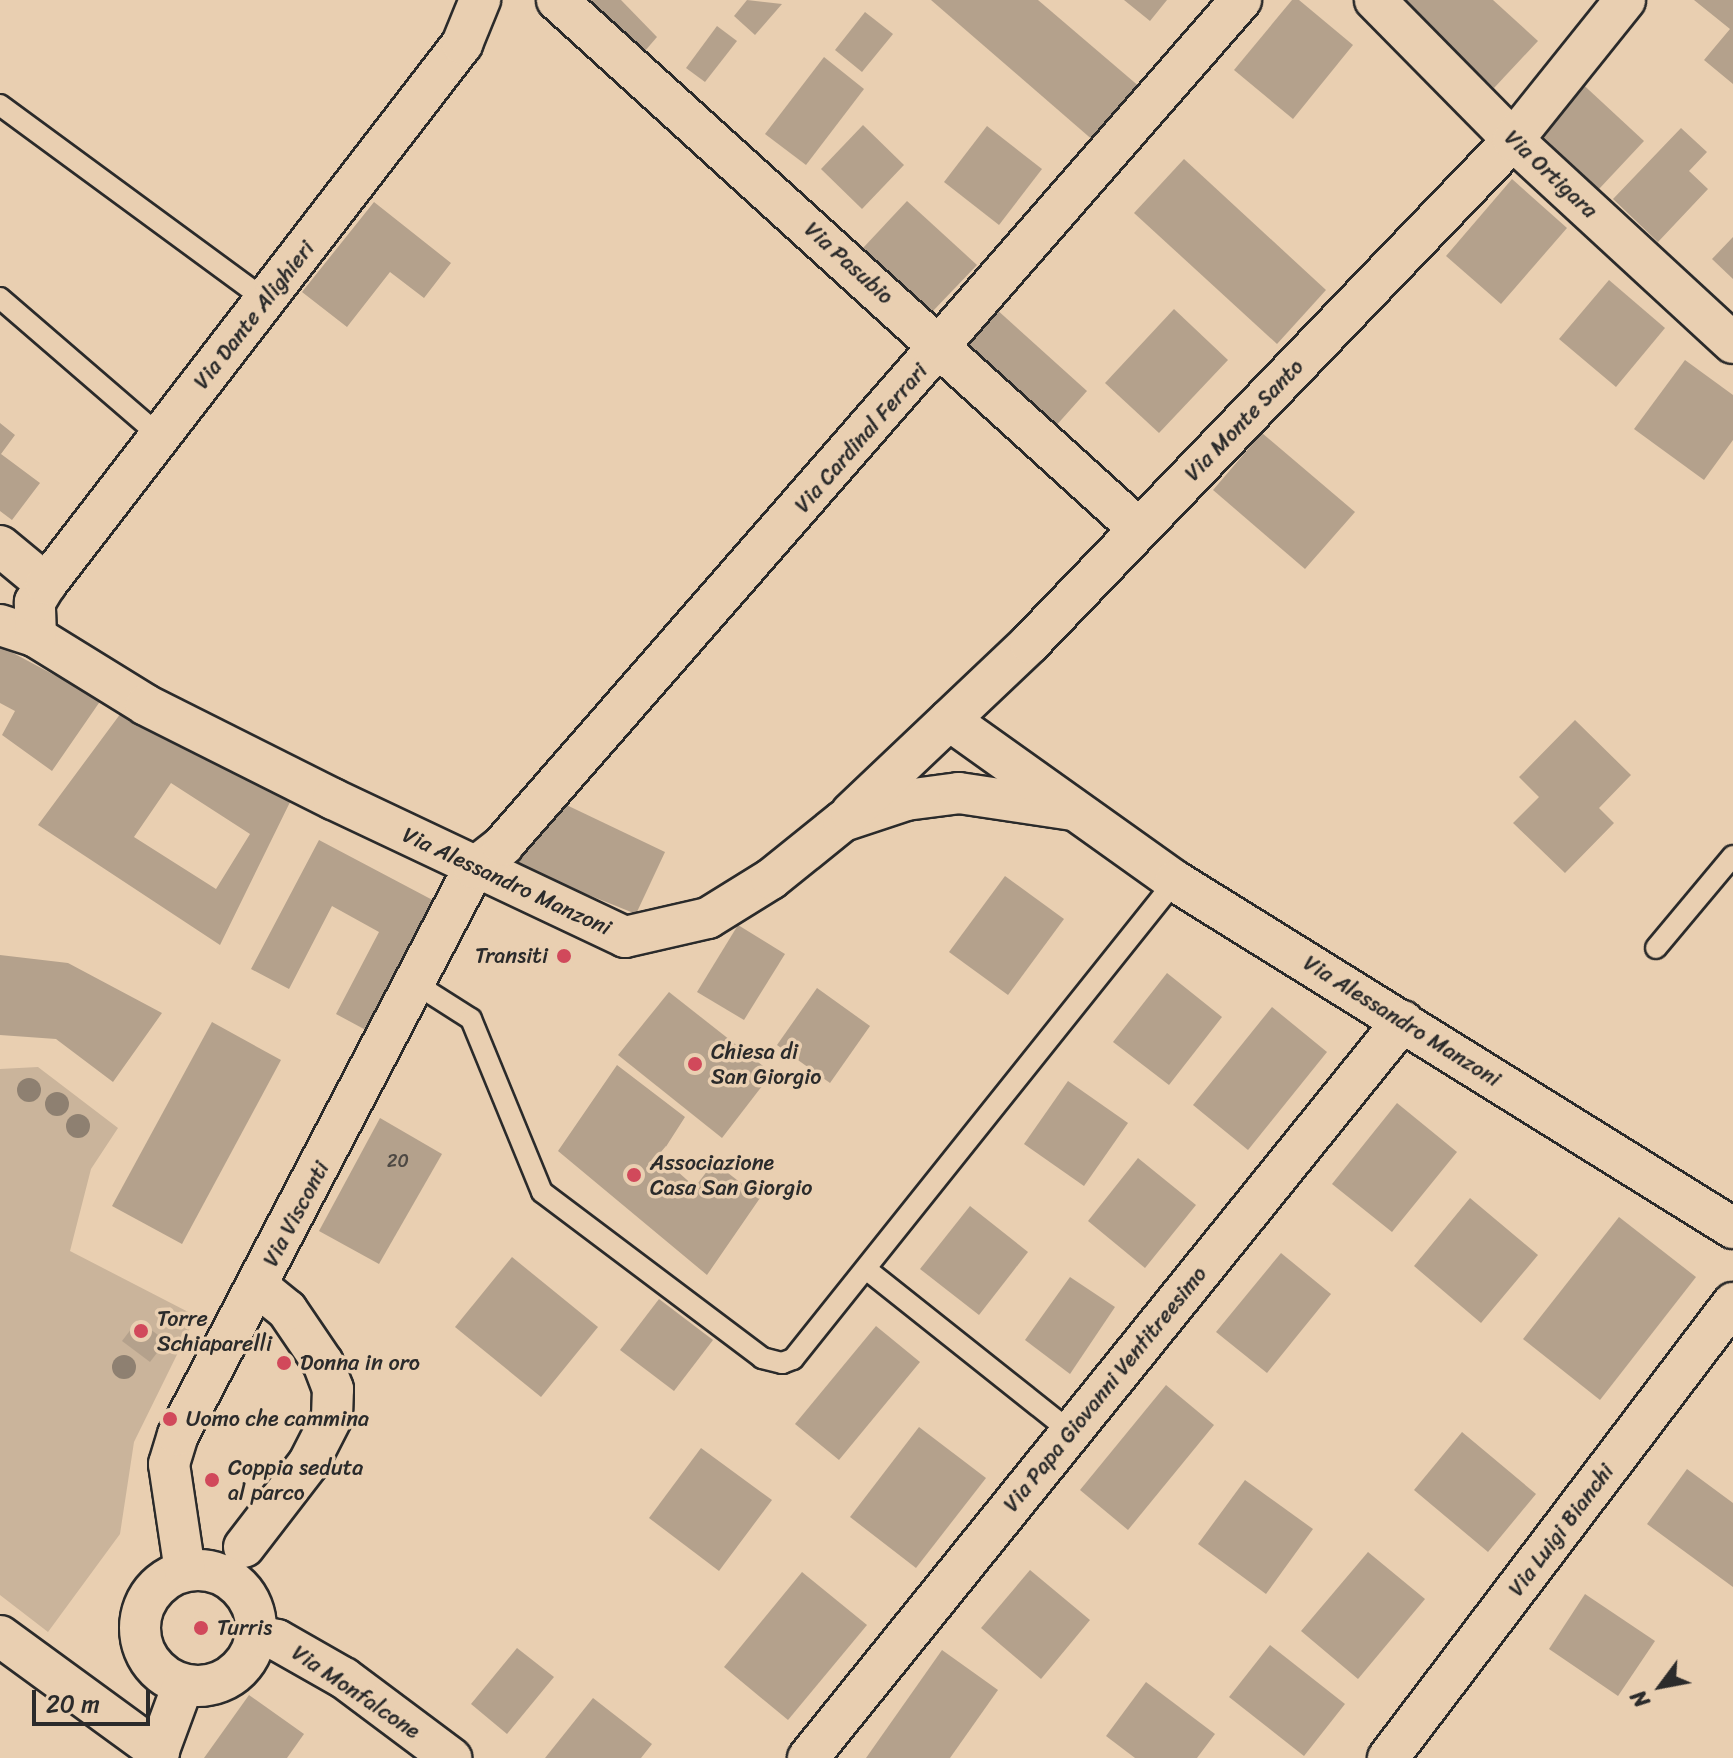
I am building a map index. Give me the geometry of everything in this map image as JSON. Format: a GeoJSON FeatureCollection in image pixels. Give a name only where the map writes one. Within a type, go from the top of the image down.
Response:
{"type":"FeatureCollection","features":[{"type":"Feature","properties":{"kind":"street","name":"Via Dante Alighieri"},"geometry":{"type":"LineString","coordinates":[[46,584],[462,44],[480,0]]}},
{"type":"Feature","properties":{"kind":"street","name":"Via Pasubio"},"geometry":{"type":"LineString","coordinates":[[557,0],[942,346],[1139,529]]}},
{"type":"Feature","properties":{"kind":"street","name":"Via Cardinal Ferrari"},"geometry":{"type":"LineString","coordinates":[[474,868],[503,845],[942,346],[1241,0]]}},
{"type":"Feature","properties":{"kind":"street","name":"Via Ortigara"},"geometry":{"type":"LineString","coordinates":[[1375,0],[1513,140],[1733,343]]}},
{"type":"Feature","properties":{"kind":"street","name":"Via Monte Santo"},"geometry":{"type":"LineString","coordinates":[[843,821],[949,720],[1139,529],[1513,140],[1625,0]]}},
{"type":"Feature","properties":{"kind":"street"},"geometry":{"type":"LineString","coordinates":[[0,546],[46,584]]}},
{"type":"Feature","properties":{"kind":"street"},"geometry":{"type":"LineString","coordinates":[[0,601],[46,584]]}},
{"type":"Feature","properties":{"kind":"street"},"geometry":{"type":"LineString","coordinates":[[18,631],[46,584]]}},
{"type":"Feature","properties":{"kind":"street","name":"Via Alessandro Manzoni"},"geometry":{"type":"LineString","coordinates":[[18,631],[146,705],[474,868],[625,937],[663,932],[708,918],[771,879],[843,821],[906,800],[959,793],[1073,810]]}},
{"type":"Feature","properties":{"kind":"street","name":"Via Alessandro Manzoni"},"geometry":{"type":"LineString","coordinates":[[949,720],[1175,881],[1733,1228]]}},
{"type":"Feature","properties":{"kind":"street","name":"Via Visconti"},"geometry":{"type":"LineString","coordinates":[[185,1571],[169,1464],[178,1435],[474,868]]}},
{"type":"Feature","properties":{"kind":"street","name":"Via Papa Giovanni Ventitreesimo"},"geometry":{"type":"LineString","coordinates":[[808,1758],[1403,1021]]}},
{"type":"Feature","properties":{"kind":"street"},"geometry":{"type":"LineString","coordinates":[[244,1547],[308,1464],[332,1417],[333,1389],[323,1363],[287,1310],[257,1286]]}},
{"type":"Feature","properties":{"kind":"street","name":"Via Luigi Bianchi"},"geometry":{"type":"LineString","coordinates":[[1388,1758],[1733,1303]]}},
{"type":"Feature","properties":{"kind":"street"},"geometry":{"type":"LineString","coordinates":[[185,1571],[222,1574],[238,1584],[249,1599],[257,1636],[252,1652],[231,1677],[216,1684],[183,1685],[152,1663],[140,1627],[153,1591],[185,1571]]}},
{"type":"Feature","properties":{"kind":"street"},"geometry":{"type":"LineString","coordinates":[[0,1636],[158,1755],[183,1685]]}},
{"type":"Feature","properties":{"kind":"street","name":"Via Monfalcone"},"geometry":{"type":"LineString","coordinates":[[257,1636],[277,1640],[344,1678],[451,1758]]}},
{"type":"Feature","properties":{"kind":"lane"},"geometry":{"type":"LineString","coordinates":[[0,105],[265,300]]}},
{"type":"Feature","properties":{"kind":"lane"},"geometry":{"type":"LineString","coordinates":[[0,298],[160,436]]}},
{"type":"Feature","properties":{"kind":"lane"},"geometry":{"type":"LineString","coordinates":[[1656,948],[1733,856]]}},
{"type":"Feature","properties":{"kind":"lane"},"geometry":{"type":"LineString","coordinates":[[416,984],[471,1019],[542,1192],[762,1358],[793,1359],[1175,881]]}},
{"type":"Feature","properties":{"kind":"lane"},"geometry":{"type":"LineString","coordinates":[[866,1269],[1071,1432]]}},
{"type":"Feature","properties":{"kind":"shaded area"},"geometry":{"type":"Polygon","coordinates":[[[38,1067],[118,1128],[91,1169],[70,1251],[196,1316],[134,1442],[120,1534],[48,1632],[0,1595],[0,1069],[38,1067]]]}},
{"type":"Feature","properties":{"kind":"building"},"geometry":{"type":"Polygon","coordinates":[[[574,0],[621,0],[657,37],[638,59],[574,0]]]}},
{"type":"Feature","properties":{"kind":"building"},"geometry":{"type":"Polygon","coordinates":[[[747,0],[782,4],[755,35],[734,16],[747,0]]]}},
{"type":"Feature","properties":{"kind":"building"},"geometry":{"type":"Polygon","coordinates":[[[931,0],[1038,0],[1141,88],[1095,142],[931,0]]]}},
{"type":"Feature","properties":{"kind":"building"},"geometry":{"type":"Polygon","coordinates":[[[1124,0],[1167,0],[1150,21],[1124,0]]]}},
{"type":"Feature","properties":{"kind":"building"},"geometry":{"type":"Polygon","coordinates":[[[1292,0],[1299,0],[1353,45],[1293,119],[1234,70],[1292,0]]]}},
{"type":"Feature","properties":{"kind":"building"},"geometry":{"type":"Polygon","coordinates":[[[1399,0],[1493,0],[1538,41],[1494,88],[1399,0]]]}},
{"type":"Feature","properties":{"kind":"building"},"geometry":{"type":"Polygon","coordinates":[[[1694,0],[1733,0],[1733,84],[1704,60],[1730,29],[1694,0]]]}},
{"type":"Feature","properties":{"kind":"building"},"geometry":{"type":"Polygon","coordinates":[[[865,12],[893,34],[862,72],[835,50],[865,12]]]}},
{"type":"Feature","properties":{"kind":"building"},"geometry":{"type":"Polygon","coordinates":[[[717,26],[737,41],[705,82],[686,68],[717,26]]]}},
{"type":"Feature","properties":{"kind":"building"},"geometry":{"type":"Polygon","coordinates":[[[824,57],[864,89],[806,165],[765,134],[824,57]]]}},
{"type":"Feature","properties":{"kind":"building"},"geometry":{"type":"Polygon","coordinates":[[[1576,78],[1644,141],[1599,189],[1532,126],[1576,78]]]}},
{"type":"Feature","properties":{"kind":"building"},"geometry":{"type":"Polygon","coordinates":[[[863,125],[904,165],[862,209],[821,169],[863,125]]]}},
{"type":"Feature","properties":{"kind":"building"},"geometry":{"type":"Polygon","coordinates":[[[987,126],[1042,169],[999,225],[944,182],[987,126]]]}},
{"type":"Feature","properties":{"kind":"building"},"geometry":{"type":"Polygon","coordinates":[[[1681,128],[1707,152],[1689,171],[1708,189],[1658,242],[1613,199],[1681,128]]]}},
{"type":"Feature","properties":{"kind":"building"},"geometry":{"type":"Polygon","coordinates":[[[1184,159],[1326,290],[1277,344],[1134,213],[1184,159]]]}},
{"type":"Feature","properties":{"kind":"building"},"geometry":{"type":"Polygon","coordinates":[[[1512,179],[1567,228],[1501,304],[1446,256],[1512,179]]]}},
{"type":"Feature","properties":{"kind":"building"},"geometry":{"type":"Polygon","coordinates":[[[907,201],[977,265],[932,312],[863,248],[907,201]]]}},
{"type":"Feature","properties":{"kind":"building"},"geometry":{"type":"Polygon","coordinates":[[[374,202],[451,263],[424,298],[390,272],[347,327],[302,292],[374,202]]]}},
{"type":"Feature","properties":{"kind":"building"},"geometry":{"type":"Polygon","coordinates":[[[1733,237],[1733,279],[1712,259],[1733,237]]]}},
{"type":"Feature","properties":{"kind":"building"},"geometry":{"type":"Polygon","coordinates":[[[1609,280],[1665,328],[1616,387],[1559,339],[1609,280]]]}},
{"type":"Feature","properties":{"kind":"building"},"geometry":{"type":"Polygon","coordinates":[[[995,308],[1087,391],[1054,428],[961,345],[995,308]]]}},
{"type":"Feature","properties":{"kind":"building"},"geometry":{"type":"Polygon","coordinates":[[[1174,309],[1228,360],[1159,433],[1105,383],[1174,309]]]}},
{"type":"Feature","properties":{"kind":"building"},"geometry":{"type":"Polygon","coordinates":[[[1685,360],[1733,395],[1733,440],[1704,480],[1634,429],[1685,360]]]}},
{"type":"Feature","properties":{"kind":"building"},"geometry":{"type":"Polygon","coordinates":[[[0,423],[15,435],[1,454],[40,483],[12,520],[0,511],[0,423]]]}},
{"type":"Feature","properties":{"kind":"building"},"geometry":{"type":"Polygon","coordinates":[[[1262,433],[1355,512],[1305,569],[1213,490],[1262,433]]]}},
{"type":"Feature","properties":{"kind":"building"},"geometry":{"type":"Polygon","coordinates":[[[0,646],[101,700],[52,771],[2,735],[15,711],[0,703],[0,646]]]}},
{"type":"Feature","properties":{"kind":"building"},"geometry":{"type":"Polygon","coordinates":[[[121,713],[294,794],[220,945],[38,825],[121,713]],[[171,783],[134,837],[216,889],[250,834],[171,783]]]}},
{"type":"Feature","properties":{"kind":"building"},"geometry":{"type":"Polygon","coordinates":[[[1575,720],[1631,775],[1599,808],[1614,823],[1565,873],[1513,823],[1539,797],[1519,777],[1575,720]]]}},
{"type":"Feature","properties":{"kind":"building"},"geometry":{"type":"Polygon","coordinates":[[[556,800],[665,852],[636,914],[502,860],[556,800]]]}},
{"type":"Feature","properties":{"kind":"building"},"geometry":{"type":"Polygon","coordinates":[[[319,840],[442,905],[375,1035],[336,1014],[379,932],[332,906],[289,989],[251,969],[319,840]]]}},
{"type":"Feature","properties":{"kind":"building"},"geometry":{"type":"Polygon","coordinates":[[[1005,876],[1064,919],[1008,995],[949,952],[1005,876]]]}},
{"type":"Feature","properties":{"kind":"building"},"geometry":{"type":"Polygon","coordinates":[[[738,925],[785,954],[744,1020],[697,992],[738,925]]]}},
{"type":"Feature","properties":{"kind":"building"},"geometry":{"type":"Polygon","coordinates":[[[0,955],[68,963],[162,1013],[113,1082],[56,1039],[0,1035],[0,955]]]}},
{"type":"Feature","properties":{"kind":"building"},"geometry":{"type":"Polygon","coordinates":[[[1167,973],[1222,1017],[1169,1085],[1113,1042],[1167,973]]]}},
{"type":"Feature","properties":{"kind":"building"},"geometry":{"type":"Polygon","coordinates":[[[817,988],[870,1026],[830,1083],[777,1045],[817,988]]]}},
{"type":"Feature","properties":{"kind":"building","name":"Chiesa di San Giorgio"},"geometry":{"type":"Polygon","coordinates":[[[669,992],[772,1073],[722,1138],[618,1055],[669,992]]]}},
{"type":"Feature","properties":{"kind":"building"},"geometry":{"type":"Polygon","coordinates":[[[1272,1007],[1327,1052],[1248,1150],[1193,1105],[1272,1007]]]}},
{"type":"Feature","properties":{"kind":"building"},"geometry":{"type":"Polygon","coordinates":[[[212,1022],[281,1060],[182,1244],[112,1206],[212,1022]]]}},
{"type":"Feature","properties":{"kind":"building","name":"Associazione Casa San Giorgio"},"geometry":{"type":"Polygon","coordinates":[[[617,1065],[685,1117],[660,1156],[695,1187],[714,1162],[760,1198],[707,1275],[558,1151],[617,1065]]]}},
{"type":"Feature","properties":{"kind":"building"},"geometry":{"type":"Polygon","coordinates":[[[1068,1081],[1128,1123],[1084,1186],[1024,1144],[1068,1081]]]}},
{"type":"Feature","properties":{"kind":"building"},"geometry":{"type":"Polygon","coordinates":[[[1397,1103],[1457,1152],[1392,1232],[1332,1184],[1397,1103]]]}},
{"type":"Feature","properties":{"kind":"building"},"geometry":{"type":"Polygon","coordinates":[[[380,1118],[442,1154],[379,1264],[319,1231],[380,1118]]]}},
{"type":"Feature","properties":{"kind":"building"},"geometry":{"type":"Polygon","coordinates":[[[1138,1158],[1196,1205],[1145,1268],[1088,1221],[1138,1158]]]}},
{"type":"Feature","properties":{"kind":"building"},"geometry":{"type":"Polygon","coordinates":[[[1470,1198],[1538,1255],[1481,1323],[1414,1266],[1470,1198]]]}},
{"type":"Feature","properties":{"kind":"building"},"geometry":{"type":"Polygon","coordinates":[[[970,1206],[1028,1252],[979,1315],[920,1269],[970,1206]]]}},
{"type":"Feature","properties":{"kind":"building"},"geometry":{"type":"Polygon","coordinates":[[[1619,1217],[1696,1277],[1600,1400],[1523,1339],[1619,1217]]]}},
{"type":"Feature","properties":{"kind":"building"},"geometry":{"type":"Polygon","coordinates":[[[1281,1253],[1331,1294],[1267,1373],[1216,1332],[1281,1253]]]}},
{"type":"Feature","properties":{"kind":"building"},"geometry":{"type":"Polygon","coordinates":[[[512,1257],[598,1327],[541,1397],[455,1327],[512,1257]]]}},
{"type":"Feature","properties":{"kind":"building"},"geometry":{"type":"Polygon","coordinates":[[[1070,1277],[1115,1307],[1070,1374],[1025,1340],[1070,1277]]]}},
{"type":"Feature","properties":{"kind":"building"},"geometry":{"type":"Polygon","coordinates":[[[659,1299],[713,1340],[674,1391],[620,1350],[659,1299]]]}},
{"type":"Feature","properties":{"kind":"building","name":"Torre Schiaparelli"},"geometry":{"type":"Polygon","coordinates":[[[138,1320],[166,1341],[150,1362],[122,1341],[138,1320]]]}},
{"type":"Feature","properties":{"kind":"building"},"geometry":{"type":"Polygon","coordinates":[[[876,1326],[920,1362],[839,1460],[795,1424],[876,1326]]]}},
{"type":"Feature","properties":{"kind":"building"},"geometry":{"type":"Polygon","coordinates":[[[1166,1385],[1214,1425],[1128,1530],[1080,1490],[1166,1385]]]}},
{"type":"Feature","properties":{"kind":"building"},"geometry":{"type":"Polygon","coordinates":[[[919,1427],[986,1478],[916,1568],[850,1517],[919,1427]]]}},
{"type":"Feature","properties":{"kind":"building"},"geometry":{"type":"Polygon","coordinates":[[[1462,1432],[1536,1494],[1488,1552],[1414,1490],[1462,1432]]]}},
{"type":"Feature","properties":{"kind":"building"},"geometry":{"type":"Polygon","coordinates":[[[701,1448],[772,1500],[719,1571],[649,1518],[701,1448]]]}},
{"type":"Feature","properties":{"kind":"building"},"geometry":{"type":"Polygon","coordinates":[[[1687,1469],[1733,1503],[1733,1587],[1647,1524],[1687,1469]]]}},
{"type":"Feature","properties":{"kind":"building"},"geometry":{"type":"Polygon","coordinates":[[[1245,1480],[1313,1529],[1266,1594],[1198,1544],[1245,1480]]]}},
{"type":"Feature","properties":{"kind":"building"},"geometry":{"type":"Polygon","coordinates":[[[1368,1552],[1425,1599],[1358,1679],[1301,1631],[1368,1552]]]}},
{"type":"Feature","properties":{"kind":"building"},"geometry":{"type":"Polygon","coordinates":[[[1030,1570],[1090,1620],[1041,1679],[981,1628],[1030,1570]]]}},
{"type":"Feature","properties":{"kind":"building"},"geometry":{"type":"Polygon","coordinates":[[[802,1572],[867,1625],[788,1720],[724,1667],[802,1572]]]}},
{"type":"Feature","properties":{"kind":"building"},"geometry":{"type":"Polygon","coordinates":[[[1585,1594],[1655,1641],[1618,1696],[1549,1649],[1585,1594]]]}},
{"type":"Feature","properties":{"kind":"building"},"geometry":{"type":"Polygon","coordinates":[[[1270,1645],[1345,1704],[1304,1756],[1229,1697],[1270,1645]]]}},
{"type":"Feature","properties":{"kind":"building"},"geometry":{"type":"Polygon","coordinates":[[[517,1648],[554,1677],[507,1734],[471,1704],[517,1648]]]}},
{"type":"Feature","properties":{"kind":"building"},"geometry":{"type":"Polygon","coordinates":[[[942,1650],[998,1690],[950,1758],[866,1758],[942,1650]]]}},
{"type":"Feature","properties":{"kind":"building"},"geometry":{"type":"Polygon","coordinates":[[[1146,1682],[1215,1734],[1197,1758],[1135,1758],[1106,1736],[1146,1682]]]}},
{"type":"Feature","properties":{"kind":"building"},"geometry":{"type":"Polygon","coordinates":[[[249,1695],[304,1734],[287,1758],[204,1758],[249,1695]]]}},
{"type":"Feature","properties":{"kind":"building"},"geometry":{"type":"Polygon","coordinates":[[[593,1698],[652,1744],[641,1758],[545,1758],[593,1698]]]}},
{"type":"Feature","properties":{"kind":"place","name":"Transiti"},"geometry":{"type":"Point","coordinates":[564,956]}},
{"type":"Feature","properties":{"kind":"place","name":"Chiesa di San Giorgio"},"geometry":{"type":"Point","coordinates":[695,1064]}},
{"type":"Feature","properties":{"kind":"place","name":"Associazione Casa San Giorgio"},"geometry":{"type":"Point","coordinates":[634,1175]}},
{"type":"Feature","properties":{"kind":"place","name":"Torre Schiaparelli"},"geometry":{"type":"Point","coordinates":[141,1331]}},
{"type":"Feature","properties":{"kind":"place","name":"Donna in oro"},"geometry":{"type":"Point","coordinates":[284,1363]}},
{"type":"Feature","properties":{"kind":"place","name":"Uomo che cammina"},"geometry":{"type":"Point","coordinates":[170,1419]}},
{"type":"Feature","properties":{"kind":"place","name":"Coppia seduta al parco"},"geometry":{"type":"Point","coordinates":[212,1480]}},
{"type":"Feature","properties":{"kind":"place","name":"Turris"},"geometry":{"type":"Point","coordinates":[201,1628]}}]}
